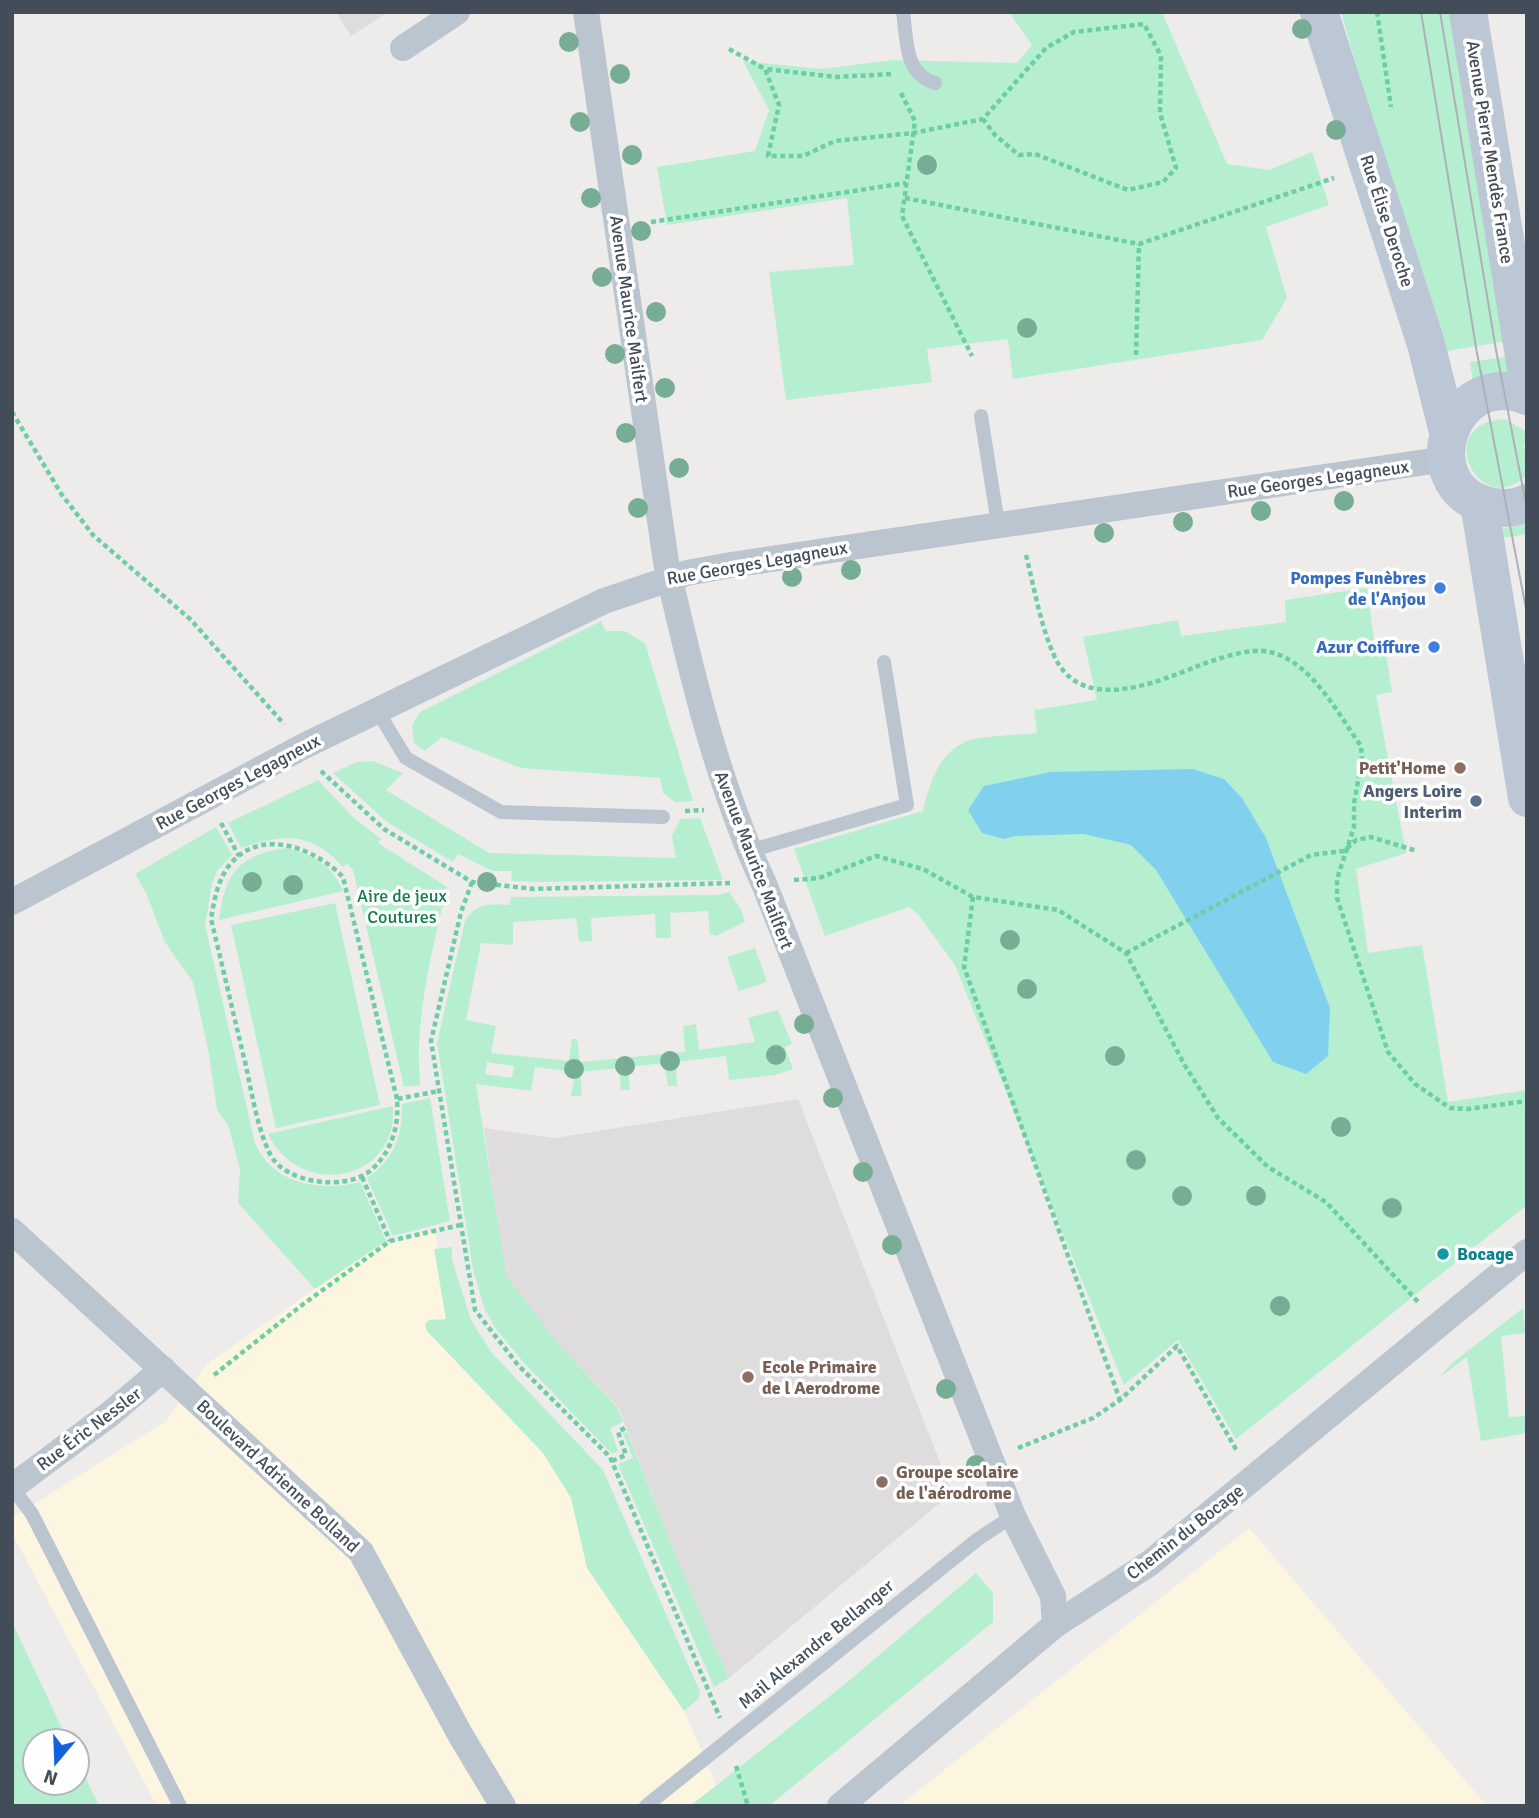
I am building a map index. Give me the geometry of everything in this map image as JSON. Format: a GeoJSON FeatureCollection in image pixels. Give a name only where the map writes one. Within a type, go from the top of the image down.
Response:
{"type":"FeatureCollection","features":[{"type":"Feature","properties":{"kind":"main road","name":"Rue Élise Deroche"},"geometry":{"type":"LineString","coordinates":[[1319,12],[1426,344],[1452,477],[1463,492],[1479,503]]}},
{"type":"Feature","properties":{"kind":"main road","name":"Avenue Pierre Mendès France"},"geometry":{"type":"LineString","coordinates":[[1468,12],[1527,374]]}},
{"type":"Feature","properties":{"kind":"main road"},"geometry":{"type":"LineString","coordinates":[[1447,445],[1464,408],[1486,394],[1504,391],[1527,397]]}},
{"type":"Feature","properties":{"kind":"main road"},"geometry":{"type":"LineString","coordinates":[[1527,503],[1509,509],[1479,503],[1527,798]]}},
{"type":"Feature","properties":{"kind":"street"},"geometry":{"type":"LineString","coordinates":[[403,48],[457,12]]}},
{"type":"Feature","properties":{"kind":"street","name":"Avenue Maurice Mailfert"},"geometry":{"type":"LineString","coordinates":[[586,12],[669,578],[682,637],[729,803],[765,886],[1013,1516],[1053,1596],[1055,1625]]}},
{"type":"Feature","properties":{"kind":"street","name":"Rue Georges Legagneux"},"geometry":{"type":"LineString","coordinates":[[12,902],[304,746],[604,601],[669,578],[998,524],[1447,445]]}},
{"type":"Feature","properties":{"kind":"street","name":"Boulevard Adrienne Bolland"},"geometry":{"type":"LineString","coordinates":[[12,1231],[361,1552],[461,1736],[503,1806]]}},
{"type":"Feature","properties":{"kind":"street","name":"Chemin du Bocage"},"geometry":{"type":"LineString","coordinates":[[840,1806],[1055,1625],[1150,1563],[1527,1252]]}},
{"type":"Feature","properties":{"kind":"street","name":"Rue Éric Nessler"},"geometry":{"type":"LineString","coordinates":[[12,1487],[110,1414],[163,1369]]}},
{"type":"Feature","properties":{"kind":"lane"},"geometry":{"type":"LineString","coordinates":[[903,12],[911,65],[923,79],[935,83]]}},
{"type":"Feature","properties":{"kind":"lane"},"geometry":{"type":"LineString","coordinates":[[981,416],[998,524]]}},
{"type":"Feature","properties":{"kind":"lane"},"geometry":{"type":"LineString","coordinates":[[748,851],[907,805],[884,662]]}},
{"type":"Feature","properties":{"kind":"lane"},"geometry":{"type":"LineString","coordinates":[[378,712],[406,758],[501,812],[663,817]]}},
{"type":"Feature","properties":{"kind":"lane"},"geometry":{"type":"LineString","coordinates":[[12,1487],[38,1526],[180,1806]]}},
{"type":"Feature","properties":{"kind":"lane","name":"Mail Alexandre Bellanger"},"geometry":{"type":"LineString","coordinates":[[646,1806],[978,1538],[1013,1516]]}},
{"type":"Feature","properties":{"kind":"path"},"geometry":{"type":"LineString","coordinates":[[765,69],[779,105],[768,156],[803,156],[835,141],[913,132],[984,119],[1046,48],[1074,33],[1144,24],[1161,56],[1160,113],[1176,168],[1163,182],[1128,190],[1035,154],[1019,155],[995,135],[984,119]]}},
{"type":"Feature","properties":{"kind":"path"},"geometry":{"type":"LineString","coordinates":[[729,49],[765,69],[836,77],[892,74],[911,65]]}},
{"type":"Feature","properties":{"kind":"path"},"geometry":{"type":"LineString","coordinates":[[892,74],[915,121],[902,215],[972,356]]}},
{"type":"Feature","properties":{"kind":"path"},"geometry":{"type":"LineString","coordinates":[[905,198],[1139,244],[1334,178]]}},
{"type":"Feature","properties":{"kind":"path"},"geometry":{"type":"LineString","coordinates":[[652,222],[906,183]]}},
{"type":"Feature","properties":{"kind":"path"},"geometry":{"type":"LineString","coordinates":[[1136,355],[1139,244]]}},
{"type":"Feature","properties":{"kind":"path"},"geometry":{"type":"LineString","coordinates":[[12,412],[62,495],[93,535],[190,619],[304,746],[321,771],[384,829],[472,882],[534,889],[736,883],[765,886],[820,878],[876,856],[923,869],[973,897],[1058,910],[1126,953],[1184,1064],[1218,1118],[1268,1167],[1326,1202],[1423,1307]]}},
{"type":"Feature","properties":{"kind":"path"},"geometry":{"type":"LineString","coordinates":[[1026,555],[1053,655],[1077,685],[1102,690],[1151,685],[1224,656],[1270,651],[1303,669],[1361,746],[1362,760],[1354,803],[1354,827],[1337,879],[1337,898],[1388,1052],[1415,1084],[1450,1108],[1468,1109],[1527,1101]]}},
{"type":"Feature","properties":{"kind":"path"},"geometry":{"type":"LineString","coordinates":[[1126,953],[1311,855],[1344,851],[1356,840],[1371,837],[1417,851]]}},
{"type":"Feature","properties":{"kind":"path"},"geometry":{"type":"LineString","coordinates":[[286,844],[326,859],[343,877],[397,1099],[398,1117],[391,1144],[377,1165],[362,1177],[328,1183],[298,1179],[271,1156],[254,1101],[211,919],[216,891],[227,868],[239,856],[256,847],[286,844]]}},
{"type":"Feature","properties":{"kind":"path"},"geometry":{"type":"LineString","coordinates":[[472,882],[461,912],[431,1041],[475,1310],[518,1365],[612,1461],[728,1738],[748,1806]]}},
{"type":"Feature","properties":{"kind":"path"},"geometry":{"type":"LineString","coordinates":[[973,897],[964,967],[1120,1400]]}},
{"type":"Feature","properties":{"kind":"path"},"geometry":{"type":"LineString","coordinates":[[397,1099],[439,1091]]}},
{"type":"Feature","properties":{"kind":"path"},"geometry":{"type":"LineString","coordinates":[[362,1177],[390,1241]]}},
{"type":"Feature","properties":{"kind":"path"},"geometry":{"type":"LineString","coordinates":[[211,1379],[262,1336],[390,1241],[460,1225]]}},
{"type":"Feature","properties":{"kind":"path"},"geometry":{"type":"LineString","coordinates":[[1014,1450],[1093,1418],[1120,1400],[1177,1346],[1252,1479]]}},
{"type":"Feature","properties":{"kind":"path"},"geometry":{"type":"LineString","coordinates":[[612,1461],[626,1455],[618,1432],[625,1428]]}},
{"type":"Feature","properties":{"kind":"shaded area"},"geometry":{"type":"Polygon","coordinates":[[[336,12],[388,12],[351,36],[336,12]]]}},
{"type":"Feature","properties":{"kind":"shaded area","name":"Ecole Primaire de l Aerodrome"},"geometry":{"type":"Polygon","coordinates":[[[798,1099],[952,1493],[729,1678],[678,1561],[618,1407],[561,1347],[505,1276],[484,1128],[555,1138],[798,1099]]]}},
{"type":"Feature","properties":{"kind":"shaded area"},"geometry":{"type":"Polygon","coordinates":[[[434,1231],[468,1360],[588,1487],[725,1806],[157,1806],[12,1533],[12,1518],[166,1421],[207,1364],[374,1248],[434,1231]]]}},
{"type":"Feature","properties":{"kind":"shaded area"},"geometry":{"type":"Polygon","coordinates":[[[1249,1528],[1487,1806],[899,1806],[1249,1528]]]}},
{"type":"Feature","properties":{"kind":"green space"},"geometry":{"type":"Polygon","coordinates":[[[1009,12],[1162,12],[1227,164],[1269,170],[1312,152],[1329,205],[1266,227],[1287,298],[1262,340],[1013,379],[1008,339],[927,349],[932,382],[786,400],[769,272],[854,265],[847,198],[667,225],[657,167],[755,151],[769,110],[743,61],[822,69],[893,60],[1017,63],[1032,45],[1009,12]]]}},
{"type":"Feature","properties":{"kind":"green space"},"geometry":{"type":"Polygon","coordinates":[[[1341,12],[1454,12],[1507,341],[1447,351],[1390,182],[1341,12]]]}},
{"type":"Feature","properties":{"kind":"green space"},"geometry":{"type":"Polygon","coordinates":[[[1510,356],[1514,378],[1473,382],[1470,362],[1510,356]]]}},
{"type":"Feature","properties":{"kind":"green space"},"geometry":{"type":"Polygon","coordinates":[[[1505,419],[1527,432],[1527,445],[1523,446],[1527,454],[1527,475],[1509,486],[1493,487],[1480,479],[1470,466],[1467,451],[1470,436],[1482,424],[1505,419]]]}},
{"type":"Feature","properties":{"kind":"green space"},"geometry":{"type":"Polygon","coordinates":[[[1527,524],[1527,534],[1495,539],[1500,529],[1527,524]]]}},
{"type":"Feature","properties":{"kind":"green space"},"geometry":{"type":"Polygon","coordinates":[[[1367,588],[1375,647],[1385,647],[1392,692],[1376,695],[1406,853],[1356,869],[1368,953],[1422,945],[1448,1102],[1527,1090],[1527,1205],[1236,1439],[1178,1340],[1124,1385],[955,965],[918,914],[909,907],[825,936],[794,849],[923,811],[936,771],[956,747],[979,738],[1037,733],[1034,710],[1097,700],[1083,637],[1178,620],[1181,636],[1286,622],[1285,600],[1367,588]]]}},
{"type":"Feature","properties":{"kind":"green space"},"geometry":{"type":"Polygon","coordinates":[[[601,621],[606,631],[624,631],[645,643],[693,801],[675,802],[663,793],[660,778],[521,768],[442,737],[425,751],[414,743],[412,725],[420,712],[601,621]]]}},
{"type":"Feature","properties":{"kind":"green space"},"geometry":{"type":"Polygon","coordinates":[[[373,761],[403,773],[386,790],[489,853],[676,858],[672,836],[680,819],[700,818],[723,880],[511,881],[512,871],[493,871],[458,854],[453,862],[387,822],[333,773],[357,762],[373,761]]]}},
{"type":"Feature","properties":{"kind":"green space","name":"Aire de jeux Coutures"},"geometry":{"type":"Polygon","coordinates":[[[318,780],[354,818],[381,839],[378,843],[447,887],[422,1010],[420,1085],[404,1087],[353,870],[347,864],[343,867],[331,855],[308,841],[283,838],[241,848],[228,823],[318,780]]]}},
{"type":"Feature","properties":{"kind":"green space"},"geometry":{"type":"Polygon","coordinates":[[[216,827],[232,855],[217,871],[205,925],[255,1143],[273,1168],[299,1182],[329,1186],[360,1182],[386,1241],[315,1289],[238,1203],[240,1169],[228,1125],[217,1110],[209,1054],[193,982],[165,942],[146,893],[135,874],[216,827]]]}},
{"type":"Feature","properties":{"kind":"green space"},"geometry":{"type":"Polygon","coordinates":[[[287,848],[321,862],[333,874],[343,891],[219,920],[225,890],[237,869],[257,855],[287,848]]]}},
{"type":"Feature","properties":{"kind":"green space"},"geometry":{"type":"Polygon","coordinates":[[[729,892],[741,909],[745,922],[716,936],[710,934],[708,911],[670,913],[671,938],[656,938],[655,914],[591,918],[592,941],[579,942],[576,918],[513,922],[513,945],[481,943],[466,1020],[496,1026],[491,1053],[569,1061],[572,1039],[577,1039],[580,1062],[685,1052],[683,1026],[696,1024],[699,1050],[755,1042],[748,1018],[778,1010],[792,1044],[785,1047],[793,1069],[775,1075],[729,1080],[726,1056],[676,1062],[677,1086],[668,1086],[664,1063],[628,1067],[630,1090],[621,1090],[619,1068],[580,1072],[582,1096],[571,1096],[575,1072],[535,1067],[531,1091],[476,1084],[506,1276],[561,1347],[617,1407],[623,1422],[610,1428],[618,1451],[612,1454],[525,1364],[496,1329],[485,1310],[473,1269],[437,1043],[465,921],[479,908],[490,904],[509,905],[511,897],[717,895],[729,892]],[[487,1062],[485,1074],[512,1078],[514,1066],[487,1062]]]}},
{"type":"Feature","properties":{"kind":"green space"},"geometry":{"type":"Polygon","coordinates":[[[335,903],[380,1105],[276,1128],[231,925],[335,903]]]}},
{"type":"Feature","properties":{"kind":"green space"},"geometry":{"type":"Polygon","coordinates":[[[755,948],[767,982],[739,991],[727,957],[755,948]]]}},
{"type":"Feature","properties":{"kind":"green space"},"geometry":{"type":"Polygon","coordinates":[[[430,1098],[450,1221],[393,1236],[367,1178],[384,1163],[395,1146],[402,1104],[430,1098]]]}},
{"type":"Feature","properties":{"kind":"green space"},"geometry":{"type":"Polygon","coordinates":[[[393,1106],[391,1131],[381,1151],[365,1165],[345,1173],[324,1174],[302,1168],[283,1155],[268,1134],[393,1106]]]}},
{"type":"Feature","properties":{"kind":"green space"},"geometry":{"type":"Polygon","coordinates":[[[452,1247],[452,1260],[471,1320],[491,1352],[603,1470],[700,1692],[699,1698],[684,1711],[587,1568],[571,1498],[543,1453],[427,1331],[425,1324],[429,1320],[446,1319],[434,1249],[452,1247]]]}},
{"type":"Feature","properties":{"kind":"green space"},"geometry":{"type":"Polygon","coordinates":[[[1523,1308],[1525,1333],[1501,1336],[1509,1417],[1527,1416],[1527,1433],[1481,1441],[1467,1357],[1440,1377],[1451,1364],[1523,1308]]]}},
{"type":"Feature","properties":{"kind":"green space"},"geometry":{"type":"Polygon","coordinates":[[[627,1432],[678,1561],[729,1678],[714,1687],[618,1464],[633,1458],[623,1433],[627,1432]]]}},
{"type":"Feature","properties":{"kind":"green space"},"geometry":{"type":"Polygon","coordinates":[[[976,1573],[993,1593],[993,1622],[769,1806],[690,1806],[845,1684],[976,1573]]]}},
{"type":"Feature","properties":{"kind":"green space"},"geometry":{"type":"Polygon","coordinates":[[[12,1622],[61,1727],[21,1727],[21,1797],[91,1797],[91,1789],[99,1806],[12,1806],[12,1622]]]}},
{"type":"Feature","properties":{"kind":"water"},"geometry":{"type":"Polygon","coordinates":[[[1193,769],[1224,779],[1242,798],[1266,838],[1330,1008],[1328,1056],[1306,1074],[1273,1062],[1156,870],[1131,845],[1084,834],[1015,836],[1004,839],[982,833],[968,810],[984,786],[1051,772],[1193,769]]]}},
{"type":"Feature","properties":{"kind":"tram line"},"geometry":{"type":"LineString","coordinates":[[1421,12],[1477,353],[1527,614]]}},
{"type":"Feature","properties":{"kind":"tram line"},"geometry":{"type":"LineString","coordinates":[[1440,12],[1496,350],[1527,509]]}},
{"type":"Feature","properties":{"kind":"place","name":"Pompes Funèbres de l'Anjou"},"geometry":{"type":"Point","coordinates":[1440,588]}},
{"type":"Feature","properties":{"kind":"place","name":"Azur Coiffure"},"geometry":{"type":"Point","coordinates":[1434,647]}},
{"type":"Feature","properties":{"kind":"place","name":"Petit'Home"},"geometry":{"type":"Point","coordinates":[1460,768]}},
{"type":"Feature","properties":{"kind":"place","name":"Angers Loire Interim"},"geometry":{"type":"Point","coordinates":[1476,801]}},
{"type":"Feature","properties":{"kind":"place","name":"Bocage"},"geometry":{"type":"Point","coordinates":[1443,1254]}},
{"type":"Feature","properties":{"kind":"place","name":"Ecole Primaire de l Aerodrome"},"geometry":{"type":"Point","coordinates":[748,1377]}},
{"type":"Feature","properties":{"kind":"place","name":"Groupe scolaire de l'aérodrome"},"geometry":{"type":"Point","coordinates":[882,1482]}}]}
